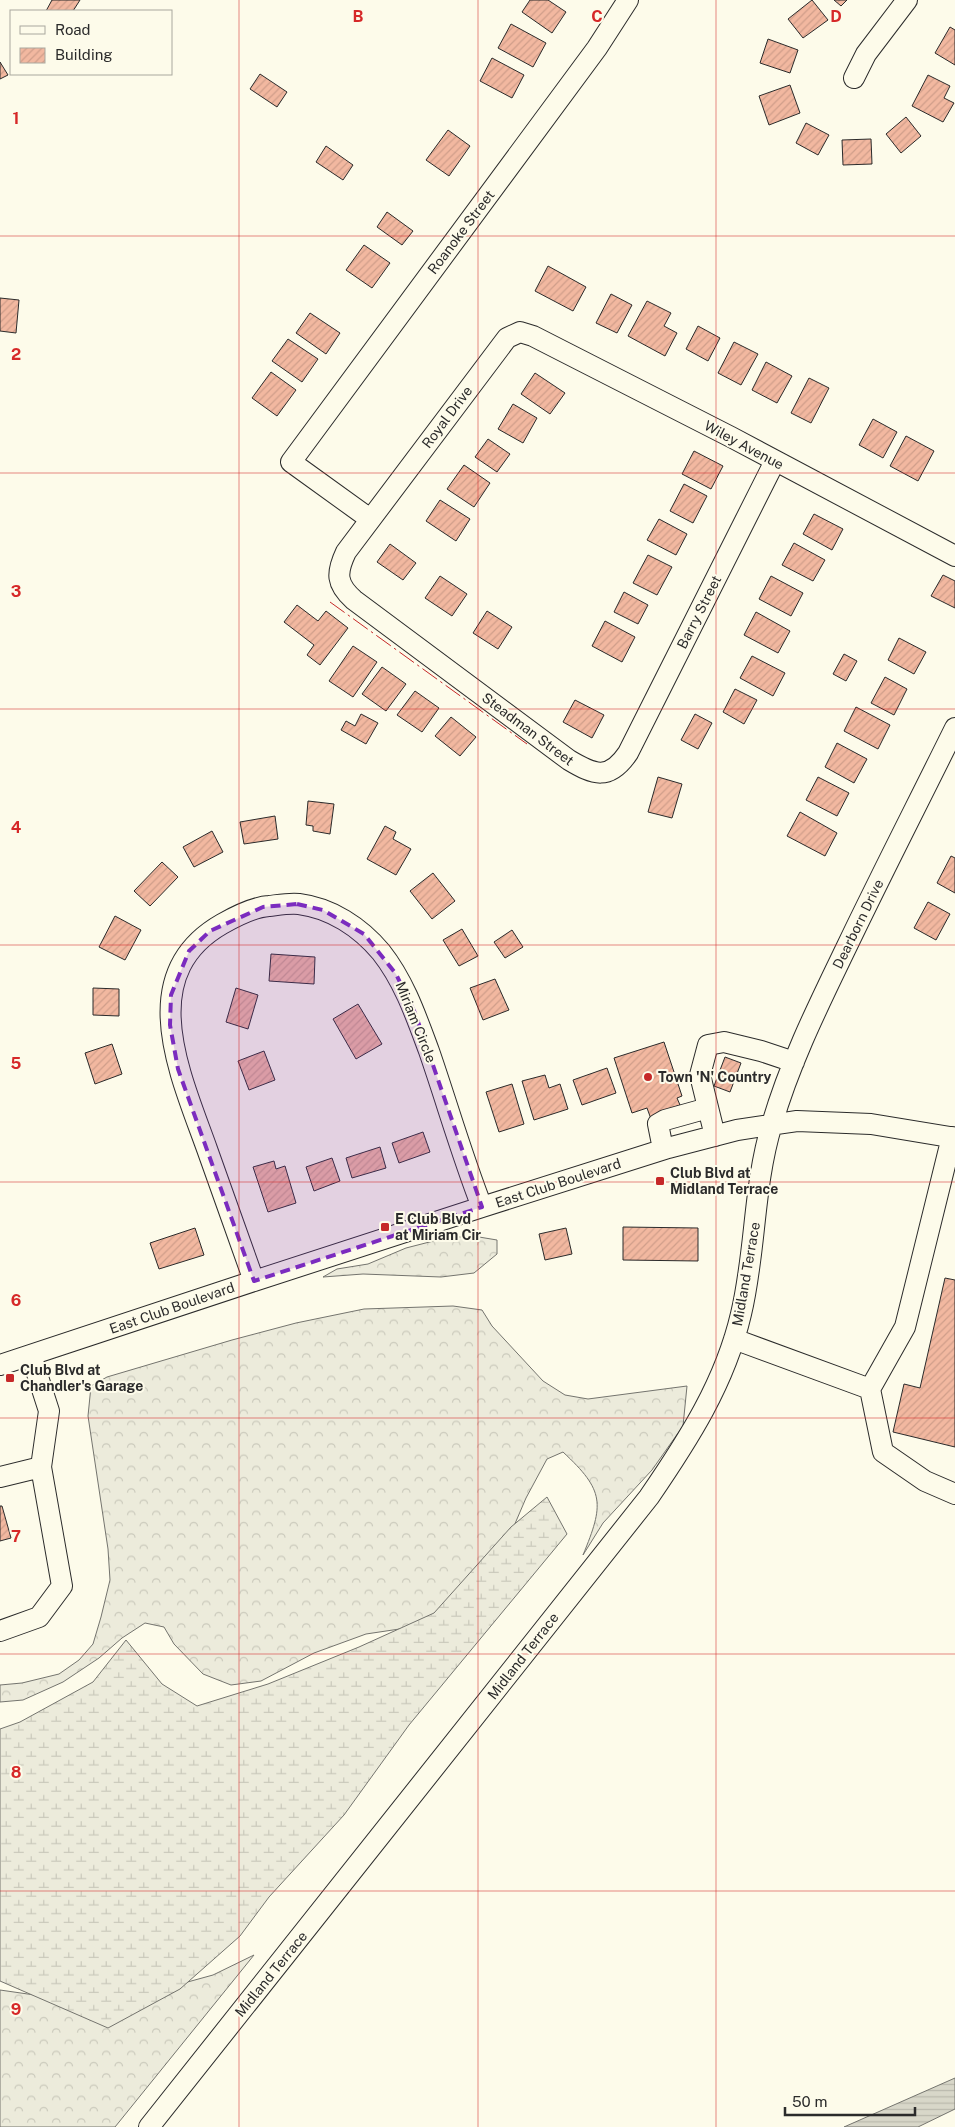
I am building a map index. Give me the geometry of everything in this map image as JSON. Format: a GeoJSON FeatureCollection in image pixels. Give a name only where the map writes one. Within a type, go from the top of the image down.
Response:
{"type":"FeatureCollection","features":[{"type":"Feature","properties":{"kind":"street","name":"Roanoke Street"},"geometry":{"type":"LineString","coordinates":[[370,519],[291,462],[598,48],[628,0]]}},
{"type":"Feature","properties":{"kind":"street"},"geometry":{"type":"LineString","coordinates":[[854,78],[866,54],[907,0]]}},
{"type":"Feature","properties":{"kind":"street","name":"Royal Drive"},"geometry":{"type":"LineString","coordinates":[[464,680],[344,592],[340,583],[339,568],[346,552],[370,519],[507,338],[520,332],[533,336]]}},
{"type":"Feature","properties":{"kind":"street","name":"Wiley Avenue"},"geometry":{"type":"LineString","coordinates":[[533,336],[955,556]]}},
{"type":"Feature","properties":{"kind":"street","name":"Barry Street"},"geometry":{"type":"LineString","coordinates":[[622,763],[775,461]]}},
{"type":"Feature","properties":{"kind":"street","name":"Steadman Street"},"geometry":{"type":"LineString","coordinates":[[464,680],[568,760],[587,771],[602,774],[613,770],[622,763]]}},
{"type":"Feature","properties":{"kind":"street","name":"Dearborn Drive"},"geometry":{"type":"LineString","coordinates":[[771,1125],[810,1023],[955,728]]}},
{"type":"Feature","properties":{"kind":"street","name":"Miriam Circle"},"geometry":{"type":"LineString","coordinates":[[254,1280],[178,1068],[170,1025],[171,996],[179,969],[190,951],[210,931],[236,916],[263,907],[297,904],[323,910],[346,921],[364,934],[380,952],[396,974],[415,1013],[482,1207]]}},
{"type":"Feature","properties":{"kind":"street"},"geometry":{"type":"LineString","coordinates":[[715,1136],[700,1075],[708,1045],[724,1042],[761,1051],[794,1062]]}},
{"type":"Feature","properties":{"kind":"street"},"geometry":{"type":"LineString","coordinates":[[663,1150],[658,1124],[665,1120],[708,1108]]}},
{"type":"Feature","properties":{"kind":"street","name":"East Club Boulevard"},"geometry":{"type":"LineString","coordinates":[[0,1366],[254,1280],[482,1207],[663,1150],[738,1130],[798,1121],[871,1124],[954,1138]]}},
{"type":"Feature","properties":{"kind":"street","name":"Midland Terrace"},"geometry":{"type":"LineString","coordinates":[[149,2127],[649,1497],[698,1424],[718,1381],[741,1314],[762,1165],[771,1125]]}},
{"type":"Feature","properties":{"kind":"street"},"geometry":{"type":"LineString","coordinates":[[954,1138],[905,1328],[870,1389],[883,1452],[925,1481],[955,1494]]}},
{"type":"Feature","properties":{"kind":"street"},"geometry":{"type":"LineString","coordinates":[[734,1339],[870,1389]]}},
{"type":"Feature","properties":{"kind":"street"},"geometry":{"type":"LineString","coordinates":[[0,1631],[39,1617],[62,1586],[41,1467],[49,1411],[31,1355]]}},
{"type":"Feature","properties":{"kind":"street"},"geometry":{"type":"LineString","coordinates":[[0,1477],[41,1467]]}},
{"type":"Feature","properties":{"kind":"highlighted area"},"geometry":{"type":"Polygon","coordinates":[[[297,904],[323,910],[364,934],[396,974],[415,1013],[482,1207],[254,1281],[178,1069],[170,1025],[171,995],[189,951],[210,931],[263,907],[297,904]]]}},
{"type":"Feature","properties":{"kind":"green space"},"geometry":{"type":"Polygon","coordinates":[[[473,1236],[497,1240],[497,1254],[474,1273],[441,1277],[363,1274],[323,1277],[337,1269],[368,1264],[406,1248],[445,1238],[473,1236]]]}},
{"type":"Feature","properties":{"kind":"green space"},"geometry":{"type":"Polygon","coordinates":[[[453,1306],[482,1310],[492,1326],[543,1381],[565,1395],[588,1399],[687,1386],[683,1426],[652,1470],[603,1523],[583,1555],[595,1523],[597,1499],[587,1477],[563,1452],[547,1459],[526,1498],[508,1540],[433,1624],[366,1634],[314,1653],[261,1681],[231,1685],[203,1674],[174,1644],[164,1627],[145,1623],[122,1638],[99,1658],[63,1682],[23,1700],[0,1702],[0,1685],[22,1683],[59,1674],[79,1660],[93,1644],[101,1617],[110,1580],[108,1549],[88,1416],[91,1386],[107,1377],[296,1323],[364,1309],[453,1306]]]}},
{"type":"Feature","properties":{"kind":"green space"},"geometry":{"type":"Polygon","coordinates":[[[547,1497],[567,1534],[409,1725],[344,1815],[269,1897],[240,1936],[180,1989],[108,2028],[0,1981],[0,1729],[20,1722],[93,1682],[126,1640],[162,1684],[197,1706],[268,1684],[359,1647],[434,1613],[511,1527],[547,1497]]]}},
{"type":"Feature","properties":{"kind":"green space"},"geometry":{"type":"Polygon","coordinates":[[[254,1955],[115,2127],[0,2127],[0,1990],[104,2005],[213,1975],[254,1955]]]}},
{"type":"Feature","properties":{"kind":"shaded area"},"geometry":{"type":"Polygon","coordinates":[[[955,2078],[955,2109],[918,2127],[844,2127],[955,2078]]]}},
{"type":"Feature","properties":{"kind":"building"},"geometry":{"type":"Polygon","coordinates":[[[52,0],[80,0],[74,10],[47,10],[52,0]]]}},
{"type":"Feature","properties":{"kind":"building"},"geometry":{"type":"Polygon","coordinates":[[[530,0],[548,0],[566,12],[552,33],[522,12],[530,0]]]}},
{"type":"Feature","properties":{"kind":"building"},"geometry":{"type":"Polygon","coordinates":[[[812,0],[828,20],[803,38],[788,19],[812,0]]]}},
{"type":"Feature","properties":{"kind":"building"},"geometry":{"type":"Polygon","coordinates":[[[834,0],[847,0],[841,6],[834,0]]]}},
{"type":"Feature","properties":{"kind":"building"},"geometry":{"type":"Polygon","coordinates":[[[511,24],[546,43],[533,67],[498,48],[511,24]]]}},
{"type":"Feature","properties":{"kind":"building"},"geometry":{"type":"Polygon","coordinates":[[[950,27],[955,30],[955,65],[935,53],[950,27]]]}},
{"type":"Feature","properties":{"kind":"building"},"geometry":{"type":"Polygon","coordinates":[[[768,39],[798,50],[790,73],[760,63],[768,39]]]}},
{"type":"Feature","properties":{"kind":"building"},"geometry":{"type":"Polygon","coordinates":[[[492,58],[524,75],[512,98],[480,81],[492,58]]]}},
{"type":"Feature","properties":{"kind":"building"},"geometry":{"type":"Polygon","coordinates":[[[0,62],[8,75],[0,79],[0,62]]]}},
{"type":"Feature","properties":{"kind":"building"},"geometry":{"type":"Polygon","coordinates":[[[260,74],[287,92],[277,107],[250,89],[260,74]]]}},
{"type":"Feature","properties":{"kind":"building"},"geometry":{"type":"Polygon","coordinates":[[[928,75],[950,86],[944,98],[954,103],[943,122],[912,106],[928,75]]]}},
{"type":"Feature","properties":{"kind":"building"},"geometry":{"type":"Polygon","coordinates":[[[790,85],[800,113],[769,125],[759,96],[790,85]]]}},
{"type":"Feature","properties":{"kind":"building"},"geometry":{"type":"Polygon","coordinates":[[[906,117],[921,136],[901,153],[886,134],[906,117]]]}},
{"type":"Feature","properties":{"kind":"building"},"geometry":{"type":"Polygon","coordinates":[[[806,123],[829,135],[818,155],[796,143],[806,123]]]}},
{"type":"Feature","properties":{"kind":"building"},"geometry":{"type":"Polygon","coordinates":[[[448,130],[470,146],[449,176],[426,160],[448,130]]]}},
{"type":"Feature","properties":{"kind":"building"},"geometry":{"type":"Polygon","coordinates":[[[871,139],[872,164],[843,165],[842,140],[871,139]]]}},
{"type":"Feature","properties":{"kind":"building"},"geometry":{"type":"Polygon","coordinates":[[[326,146],[353,165],[343,180],[316,162],[326,146]]]}},
{"type":"Feature","properties":{"kind":"building"},"geometry":{"type":"Polygon","coordinates":[[[387,212],[413,231],[402,245],[377,227],[387,212]]]}},
{"type":"Feature","properties":{"kind":"building"},"geometry":{"type":"Polygon","coordinates":[[[364,245],[390,263],[372,288],[346,270],[364,245]]]}},
{"type":"Feature","properties":{"kind":"building"},"geometry":{"type":"Polygon","coordinates":[[[548,266],[586,287],[573,311],[535,291],[548,266]]]}},
{"type":"Feature","properties":{"kind":"building"},"geometry":{"type":"Polygon","coordinates":[[[611,294],[632,305],[617,333],[596,323],[611,294]]]}},
{"type":"Feature","properties":{"kind":"building"},"geometry":{"type":"Polygon","coordinates":[[[0,298],[19,300],[16,333],[0,331],[0,298]]]}},
{"type":"Feature","properties":{"kind":"building"},"geometry":{"type":"Polygon","coordinates":[[[647,301],[671,313],[664,326],[677,333],[665,356],[628,336],[647,301]]]}},
{"type":"Feature","properties":{"kind":"building"},"geometry":{"type":"Polygon","coordinates":[[[310,313],[340,333],[326,354],[296,333],[310,313]]]}},
{"type":"Feature","properties":{"kind":"building"},"geometry":{"type":"Polygon","coordinates":[[[698,326],[720,338],[708,361],[686,349],[698,326]]]}},
{"type":"Feature","properties":{"kind":"building"},"geometry":{"type":"Polygon","coordinates":[[[288,339],[318,359],[302,382],[272,361],[288,339]]]}},
{"type":"Feature","properties":{"kind":"building"},"geometry":{"type":"Polygon","coordinates":[[[734,342],[758,354],[741,385],[718,373],[734,342]]]}},
{"type":"Feature","properties":{"kind":"building"},"geometry":{"type":"Polygon","coordinates":[[[766,362],[792,376],[777,403],[752,390],[766,362]]]}},
{"type":"Feature","properties":{"kind":"building"},"geometry":{"type":"Polygon","coordinates":[[[271,372],[296,390],[277,416],[252,398],[271,372]]]}},
{"type":"Feature","properties":{"kind":"building"},"geometry":{"type":"Polygon","coordinates":[[[535,373],[565,393],[550,414],[521,394],[535,373]]]}},
{"type":"Feature","properties":{"kind":"building"},"geometry":{"type":"Polygon","coordinates":[[[809,378],[829,388],[811,423],[791,413],[809,378]]]}},
{"type":"Feature","properties":{"kind":"building"},"geometry":{"type":"Polygon","coordinates":[[[513,404],[537,418],[523,443],[498,429],[513,404]]]}},
{"type":"Feature","properties":{"kind":"building"},"geometry":{"type":"Polygon","coordinates":[[[873,419],[897,432],[883,458],[859,445],[873,419]]]}},
{"type":"Feature","properties":{"kind":"building"},"geometry":{"type":"Polygon","coordinates":[[[906,436],[934,451],[918,481],[890,466],[906,436]]]}},
{"type":"Feature","properties":{"kind":"building"},"geometry":{"type":"Polygon","coordinates":[[[488,439],[510,454],[497,472],[475,457],[488,439]]]}},
{"type":"Feature","properties":{"kind":"building"},"geometry":{"type":"Polygon","coordinates":[[[694,451],[723,466],[711,489],[682,474],[694,451]]]}},
{"type":"Feature","properties":{"kind":"building"},"geometry":{"type":"Polygon","coordinates":[[[464,465],[490,483],[474,507],[447,489],[464,465]]]}},
{"type":"Feature","properties":{"kind":"building"},"geometry":{"type":"Polygon","coordinates":[[[684,484],[707,496],[693,523],[670,511],[684,484]]]}},
{"type":"Feature","properties":{"kind":"building"},"geometry":{"type":"Polygon","coordinates":[[[440,500],[470,519],[456,541],[426,521],[440,500]]]}},
{"type":"Feature","properties":{"kind":"building"},"geometry":{"type":"Polygon","coordinates":[[[814,514],[843,529],[832,550],[803,534],[814,514]]]}},
{"type":"Feature","properties":{"kind":"building"},"geometry":{"type":"Polygon","coordinates":[[[659,519],[687,534],[676,555],[647,540],[659,519]]]}},
{"type":"Feature","properties":{"kind":"building"},"geometry":{"type":"Polygon","coordinates":[[[794,543],[825,560],[813,581],[782,565],[794,543]]]}},
{"type":"Feature","properties":{"kind":"building"},"geometry":{"type":"Polygon","coordinates":[[[390,544],[416,563],[403,580],[377,562],[390,544]]]}},
{"type":"Feature","properties":{"kind":"building"},"geometry":{"type":"Polygon","coordinates":[[[648,555],[672,567],[657,595],[633,583],[648,555]]]}},
{"type":"Feature","properties":{"kind":"building"},"geometry":{"type":"Polygon","coordinates":[[[943,575],[955,581],[955,608],[931,596],[943,575]]]}},
{"type":"Feature","properties":{"kind":"building"},"geometry":{"type":"Polygon","coordinates":[[[440,576],[467,594],[452,616],[425,598],[440,576]]]}},
{"type":"Feature","properties":{"kind":"building"},"geometry":{"type":"Polygon","coordinates":[[[771,576],[803,593],[791,616],[759,599],[771,576]]]}},
{"type":"Feature","properties":{"kind":"building"},"geometry":{"type":"Polygon","coordinates":[[[624,592],[648,605],[638,624],[614,612],[624,592]]]}},
{"type":"Feature","properties":{"kind":"building"},"geometry":{"type":"Polygon","coordinates":[[[297,605],[318,621],[326,611],[348,628],[320,665],[307,655],[314,645],[284,622],[297,605]]]}},
{"type":"Feature","properties":{"kind":"building"},"geometry":{"type":"Polygon","coordinates":[[[487,611],[512,627],[498,649],[473,633],[487,611]]]}},
{"type":"Feature","properties":{"kind":"building"},"geometry":{"type":"Polygon","coordinates":[[[756,612],[790,631],[778,653],[744,635],[756,612]]]}},
{"type":"Feature","properties":{"kind":"building"},"geometry":{"type":"Polygon","coordinates":[[[605,621],[635,637],[622,662],[592,646],[605,621]]]}},
{"type":"Feature","properties":{"kind":"building"},"geometry":{"type":"Polygon","coordinates":[[[899,638],[926,652],[914,674],[888,660],[899,638]]]}},
{"type":"Feature","properties":{"kind":"building"},"geometry":{"type":"Polygon","coordinates":[[[353,646],[377,662],[353,697],[329,681],[353,646]]]}},
{"type":"Feature","properties":{"kind":"building"},"geometry":{"type":"Polygon","coordinates":[[[844,654],[857,661],[846,681],[833,674],[844,654]]]}},
{"type":"Feature","properties":{"kind":"building"},"geometry":{"type":"Polygon","coordinates":[[[752,656],[785,673],[773,696],[740,678],[752,656]]]}},
{"type":"Feature","properties":{"kind":"building"},"geometry":{"type":"Polygon","coordinates":[[[382,667],[406,684],[386,711],[362,694],[382,667]]]}},
{"type":"Feature","properties":{"kind":"building"},"geometry":{"type":"Polygon","coordinates":[[[885,677],[907,689],[894,715],[871,703],[885,677]]]}},
{"type":"Feature","properties":{"kind":"building"},"geometry":{"type":"Polygon","coordinates":[[[735,689],[757,700],[744,724],[723,712],[735,689]]]}},
{"type":"Feature","properties":{"kind":"building"},"geometry":{"type":"Polygon","coordinates":[[[415,691],[439,708],[422,732],[397,715],[415,691]]]}},
{"type":"Feature","properties":{"kind":"building"},"geometry":{"type":"Polygon","coordinates":[[[575,700],[604,715],[592,738],[563,722],[575,700]]]}},
{"type":"Feature","properties":{"kind":"building"},"geometry":{"type":"Polygon","coordinates":[[[856,707],[890,725],[878,749],[844,731],[856,707]]]}},
{"type":"Feature","properties":{"kind":"building"},"geometry":{"type":"Polygon","coordinates":[[[361,714],[378,723],[366,744],[341,730],[346,721],[355,726],[361,714]]]}},
{"type":"Feature","properties":{"kind":"building"},"geometry":{"type":"Polygon","coordinates":[[[695,714],[712,723],[698,749],[681,740],[695,714]]]}},
{"type":"Feature","properties":{"kind":"building"},"geometry":{"type":"Polygon","coordinates":[[[451,717],[476,737],[460,756],[435,736],[451,717]]]}},
{"type":"Feature","properties":{"kind":"building"},"geometry":{"type":"Polygon","coordinates":[[[837,743],[867,759],[854,783],[825,767],[837,743]]]}},
{"type":"Feature","properties":{"kind":"building"},"geometry":{"type":"Polygon","coordinates":[[[658,777],[682,784],[672,818],[648,812],[658,777]]]}},
{"type":"Feature","properties":{"kind":"building"},"geometry":{"type":"Polygon","coordinates":[[[818,777],[849,793],[837,816],[806,800],[818,777]]]}},
{"type":"Feature","properties":{"kind":"building"},"geometry":{"type":"Polygon","coordinates":[[[308,801],[334,804],[330,834],[313,831],[313,826],[306,825],[308,801]]]}},
{"type":"Feature","properties":{"kind":"building"},"geometry":{"type":"Polygon","coordinates":[[[800,812],[837,833],[825,856],[787,836],[800,812]]]}},
{"type":"Feature","properties":{"kind":"building"},"geometry":{"type":"Polygon","coordinates":[[[275,816],[278,839],[244,844],[240,822],[275,816]]]}},
{"type":"Feature","properties":{"kind":"building"},"geometry":{"type":"Polygon","coordinates":[[[385,826],[396,832],[393,839],[411,849],[396,875],[367,859],[385,826]]]}},
{"type":"Feature","properties":{"kind":"building"},"geometry":{"type":"Polygon","coordinates":[[[212,831],[223,852],[194,867],[183,847],[212,831]]]}},
{"type":"Feature","properties":{"kind":"building"},"geometry":{"type":"Polygon","coordinates":[[[951,856],[955,858],[955,893],[937,883],[951,856]]]}},
{"type":"Feature","properties":{"kind":"building"},"geometry":{"type":"Polygon","coordinates":[[[162,862],[178,877],[150,906],[134,891],[162,862]]]}},
{"type":"Feature","properties":{"kind":"building"},"geometry":{"type":"Polygon","coordinates":[[[433,873],[455,901],[432,919],[410,891],[433,873]]]}},
{"type":"Feature","properties":{"kind":"building"},"geometry":{"type":"Polygon","coordinates":[[[928,902],[950,914],[936,940],[914,928],[928,902]]]}},
{"type":"Feature","properties":{"kind":"building"},"geometry":{"type":"Polygon","coordinates":[[[115,916],[141,930],[125,960],[99,947],[115,916]]]}},
{"type":"Feature","properties":{"kind":"building"},"geometry":{"type":"Polygon","coordinates":[[[462,929],[478,956],[459,966],[443,940],[462,929]]]}},
{"type":"Feature","properties":{"kind":"building"},"geometry":{"type":"Polygon","coordinates":[[[512,930],[523,947],[505,958],[494,942],[512,930]]]}},
{"type":"Feature","properties":{"kind":"building"},"geometry":{"type":"Polygon","coordinates":[[[271,954],[315,957],[314,984],[269,981],[271,954]]]}},
{"type":"Feature","properties":{"kind":"building"},"geometry":{"type":"Polygon","coordinates":[[[495,979],[509,1010],[483,1020],[470,988],[495,979]]]}},
{"type":"Feature","properties":{"kind":"building"},"geometry":{"type":"Polygon","coordinates":[[[93,988],[119,989],[119,1016],[93,1015],[93,988]]]}},
{"type":"Feature","properties":{"kind":"building"},"geometry":{"type":"Polygon","coordinates":[[[236,988],[258,995],[248,1029],[226,1022],[236,988]]]}},
{"type":"Feature","properties":{"kind":"building"},"geometry":{"type":"Polygon","coordinates":[[[358,1004],[382,1044],[356,1059],[333,1019],[358,1004]]]}},
{"type":"Feature","properties":{"kind":"building","name":"Town 'N' Country"},"geometry":{"type":"Polygon","coordinates":[[[664,1042],[682,1096],[677,1098],[680,1105],[666,1110],[651,1119],[647,1108],[632,1113],[614,1058],[664,1042]]]}},
{"type":"Feature","properties":{"kind":"building"},"geometry":{"type":"Polygon","coordinates":[[[112,1044],[122,1074],[95,1084],[85,1053],[112,1044]]]}},
{"type":"Feature","properties":{"kind":"building"},"geometry":{"type":"Polygon","coordinates":[[[264,1051],[275,1080],[249,1090],[238,1061],[264,1051]]]}},
{"type":"Feature","properties":{"kind":"building"},"geometry":{"type":"Polygon","coordinates":[[[725,1057],[741,1063],[730,1092],[714,1086],[725,1057]]]}},
{"type":"Feature","properties":{"kind":"building"},"geometry":{"type":"Polygon","coordinates":[[[607,1068],[616,1093],[582,1105],[573,1080],[607,1068]]]}},
{"type":"Feature","properties":{"kind":"building"},"geometry":{"type":"Polygon","coordinates":[[[545,1075],[549,1088],[560,1084],[568,1109],[534,1120],[522,1081],[545,1075]]]}},
{"type":"Feature","properties":{"kind":"building"},"geometry":{"type":"Polygon","coordinates":[[[512,1084],[524,1124],[499,1132],[486,1092],[512,1084]]]}},
{"type":"Feature","properties":{"kind":"building"},"geometry":{"type":"Polygon","coordinates":[[[423,1132],[430,1152],[399,1163],[392,1143],[423,1132]]]}},
{"type":"Feature","properties":{"kind":"building"},"geometry":{"type":"Polygon","coordinates":[[[380,1147],[386,1168],[352,1178],[346,1158],[380,1147]]]}},
{"type":"Feature","properties":{"kind":"building"},"geometry":{"type":"Polygon","coordinates":[[[332,1158],[340,1181],[314,1191],[306,1167],[332,1158]]]}},
{"type":"Feature","properties":{"kind":"building"},"geometry":{"type":"Polygon","coordinates":[[[274,1161],[276,1169],[285,1166],[296,1203],[268,1212],[253,1167],[274,1161]]]}},
{"type":"Feature","properties":{"kind":"building"},"geometry":{"type":"Polygon","coordinates":[[[623,1227],[698,1228],[698,1261],[623,1260],[623,1227]]]}},
{"type":"Feature","properties":{"kind":"building"},"geometry":{"type":"Polygon","coordinates":[[[195,1228],[204,1255],[159,1269],[150,1243],[195,1228]]]}},
{"type":"Feature","properties":{"kind":"building"},"geometry":{"type":"Polygon","coordinates":[[[566,1228],[572,1254],[545,1260],[539,1234],[566,1228]]]}},
{"type":"Feature","properties":{"kind":"building"},"geometry":{"type":"Polygon","coordinates":[[[945,1278],[955,1280],[955,1447],[893,1432],[904,1384],[920,1388],[945,1278]]]}},
{"type":"Feature","properties":{"kind":"building"},"geometry":{"type":"Polygon","coordinates":[[[0,1506],[2,1506],[11,1538],[0,1541],[0,1506]]]}},
{"type":"Feature","properties":{"kind":"power"},"geometry":{"type":"LineString","coordinates":[[330,602],[527,744]]}},
{"type":"Feature","properties":{"kind":"place","name":"Town 'N' Country"},"geometry":{"type":"Point","coordinates":[648,1077]}},
{"type":"Feature","properties":{"kind":"place","name":"Club Blvd at Midland Terrace"},"geometry":{"type":"Point","coordinates":[660,1181]}},
{"type":"Feature","properties":{"kind":"place","name":"E Club Blvd at Miriam Cir"},"geometry":{"type":"Point","coordinates":[385,1227]}},
{"type":"Feature","properties":{"kind":"place","name":"Club Blvd at Chandler's Garage"},"geometry":{"type":"Point","coordinates":[10,1378]}}]}
